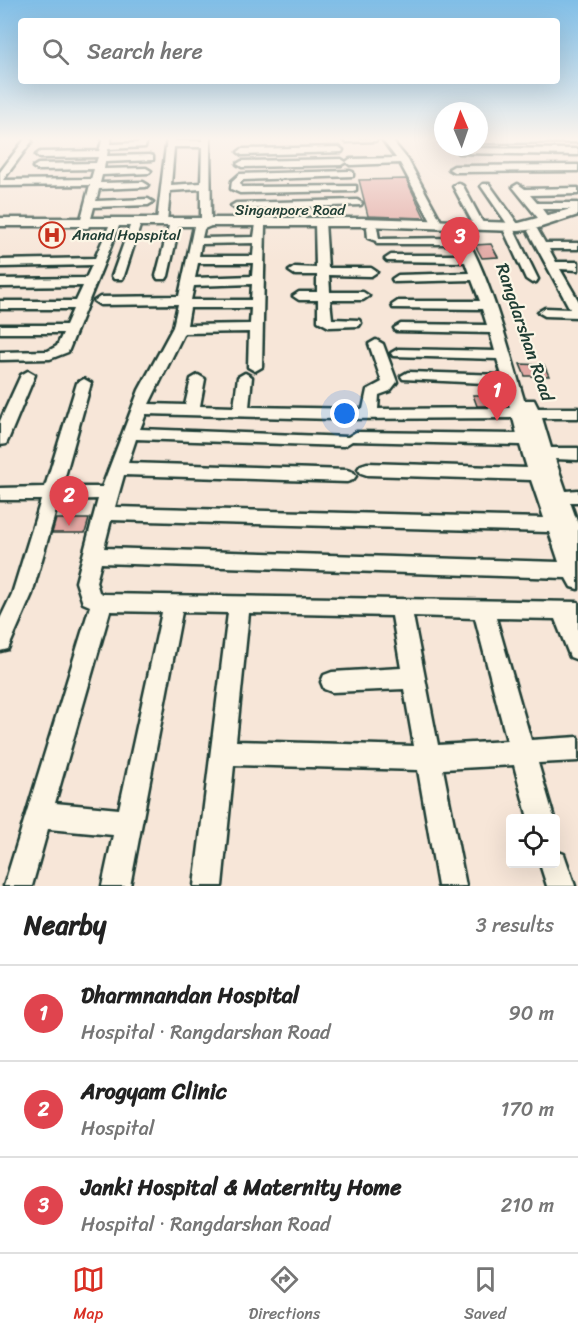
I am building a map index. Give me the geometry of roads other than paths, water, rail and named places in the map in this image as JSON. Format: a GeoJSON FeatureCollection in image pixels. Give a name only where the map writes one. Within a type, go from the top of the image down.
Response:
{"type":"FeatureCollection","features":[{"type":"Feature","properties":{"kind":"main road","name":"Singanpore Road"},"geometry":{"type":"LineString","coordinates":[[0,224],[168,223],[260,233],[322,224],[376,235],[512,229],[530,226],[578,211]]}},
{"type":"Feature","properties":{"kind":"main road","name":"Singanpore Road"},"geometry":{"type":"LineString","coordinates":[[512,229],[533,231],[555,227],[578,219]]}},
{"type":"Feature","properties":{"kind":"main road","name":"Singanpore Road"},"geometry":{"type":"LineString","coordinates":[[85,224],[135,226],[168,223]]}},
{"type":"Feature","properties":{"kind":"main road","name":"Singanpore Road"},"geometry":{"type":"LineString","coordinates":[[202,228],[437,223],[466,231]]}},
{"type":"Feature","properties":{"kind":"street"},"geometry":{"type":"LineString","coordinates":[[0,183],[38,179]]}},
{"type":"Feature","properties":{"kind":"street"},"geometry":{"type":"LineString","coordinates":[[0,194],[12,194],[61,179]]}},
{"type":"Feature","properties":{"kind":"street"},"geometry":{"type":"LineString","coordinates":[[85,224],[96,179]]}},
{"type":"Feature","properties":{"kind":"street"},"geometry":{"type":"LineString","coordinates":[[115,179],[147,202]]}},
{"type":"Feature","properties":{"kind":"street"},"geometry":{"type":"LineString","coordinates":[[130,179],[143,184]]}},
{"type":"Feature","properties":{"kind":"street"},"geometry":{"type":"LineString","coordinates":[[162,276],[168,223],[166,179]]}},
{"type":"Feature","properties":{"kind":"street"},"geometry":{"type":"LineString","coordinates":[[206,179],[202,228],[179,329],[140,409],[109,493],[86,582],[90,597],[102,602],[570,611],[578,650]]}},
{"type":"Feature","properties":{"kind":"street"},"geometry":{"type":"LineString","coordinates":[[239,179],[236,189],[240,190],[353,188]]}},
{"type":"Feature","properties":{"kind":"street"},"geometry":{"type":"LineString","coordinates":[[315,179],[322,224],[326,322],[354,323]]}},
{"type":"Feature","properties":{"kind":"street"},"geometry":{"type":"LineString","coordinates":[[413,179],[437,223]]}},
{"type":"Feature","properties":{"kind":"street"},"geometry":{"type":"LineString","coordinates":[[458,179],[466,231]]}},
{"type":"Feature","properties":{"kind":"street"},"geometry":{"type":"LineString","coordinates":[[489,179],[532,279]]}},
{"type":"Feature","properties":{"kind":"street"},"geometry":{"type":"LineString","coordinates":[[520,179],[522,187],[546,221]]}},
{"type":"Feature","properties":{"kind":"street"},"geometry":{"type":"LineString","coordinates":[[12,194],[19,183]]}},
{"type":"Feature","properties":{"kind":"street"},"geometry":{"type":"LineString","coordinates":[[165,188],[206,186]]}},
{"type":"Feature","properties":{"kind":"street"},"geometry":{"type":"LineString","coordinates":[[522,187],[578,191]]}},
{"type":"Feature","properties":{"kind":"street"},"geometry":{"type":"LineString","coordinates":[[236,206],[357,202]]}},
{"type":"Feature","properties":{"kind":"street"},"geometry":{"type":"LineString","coordinates":[[534,206],[578,206]]}},
{"type":"Feature","properties":{"kind":"street"},"geometry":{"type":"LineString","coordinates":[[0,356],[50,355],[63,349],[114,226]]}},
{"type":"Feature","properties":{"kind":"street"},"geometry":{"type":"LineString","coordinates":[[118,276],[135,226]]}},
{"type":"Feature","properties":{"kind":"street","name":"Rangdarshan Road"},"geometry":{"type":"LineString","coordinates":[[466,231],[470,258],[512,380],[545,453],[577,546]]}},
{"type":"Feature","properties":{"kind":"street","name":"Rangdarshan Road"},"geometry":{"type":"LineString","coordinates":[[466,231],[500,310],[526,412],[527,441],[575,575]]}},
{"type":"Feature","properties":{"kind":"street"},"geometry":{"type":"LineString","coordinates":[[533,231],[578,312],[545,312]]}},
{"type":"Feature","properties":{"kind":"street"},"geometry":{"type":"LineString","coordinates":[[241,410],[250,372],[256,328],[260,233]]}},
{"type":"Feature","properties":{"kind":"street"},"geometry":{"type":"LineString","coordinates":[[542,246],[578,246]]}},
{"type":"Feature","properties":{"kind":"street"},"geometry":{"type":"LineString","coordinates":[[390,260],[470,258]]}},
{"type":"Feature","properties":{"kind":"street"},"geometry":{"type":"LineString","coordinates":[[193,260],[259,259]]}},
{"type":"Feature","properties":{"kind":"street"},"geometry":{"type":"LineString","coordinates":[[1,263],[99,261]]}},
{"type":"Feature","properties":{"kind":"street"},"geometry":{"type":"LineString","coordinates":[[552,265],[578,266]]}},
{"type":"Feature","properties":{"kind":"street"},"geometry":{"type":"LineString","coordinates":[[295,271],[371,272]]}},
{"type":"Feature","properties":{"kind":"street"},"geometry":{"type":"LineString","coordinates":[[398,279],[478,276]]}},
{"type":"Feature","properties":{"kind":"street"},"geometry":{"type":"LineString","coordinates":[[420,278],[430,305]]}},
{"type":"Feature","properties":{"kind":"street"},"geometry":{"type":"LineString","coordinates":[[100,301],[186,295],[258,280]]}},
{"type":"Feature","properties":{"kind":"street"},"geometry":{"type":"LineString","coordinates":[[0,283],[91,282]]}},
{"type":"Feature","properties":{"kind":"street"},"geometry":{"type":"LineString","coordinates":[[564,287],[578,287]]}},
{"type":"Feature","properties":{"kind":"street"},"geometry":{"type":"LineString","coordinates":[[186,295],[257,304]]}},
{"type":"Feature","properties":{"kind":"street"},"geometry":{"type":"LineString","coordinates":[[299,296],[363,296]]}},
{"type":"Feature","properties":{"kind":"street"},"geometry":{"type":"LineString","coordinates":[[0,305],[81,305]]}},
{"type":"Feature","properties":{"kind":"street"},"geometry":{"type":"LineString","coordinates":[[398,305],[488,305]]}},
{"type":"Feature","properties":{"kind":"street"},"geometry":{"type":"LineString","coordinates":[[0,329],[71,328]]}},
{"type":"Feature","properties":{"kind":"street"},"geometry":{"type":"LineString","coordinates":[[179,329],[256,328]]}},
{"type":"Feature","properties":{"kind":"street"},"geometry":{"type":"LineString","coordinates":[[401,328],[495,329]]}},
{"type":"Feature","properties":{"kind":"street"},"geometry":{"type":"LineString","coordinates":[[370,413],[372,393],[385,388],[390,382],[376,344]]}},
{"type":"Feature","properties":{"kind":"street"},"geometry":{"type":"LineString","coordinates":[[398,353],[504,356]]}},
{"type":"Feature","properties":{"kind":"street"},"geometry":{"type":"LineString","coordinates":[[0,440],[28,375]]}},
{"type":"Feature","properties":{"kind":"street"},"geometry":{"type":"LineString","coordinates":[[408,376],[512,380]]}},
{"type":"Feature","properties":{"kind":"street"},"geometry":{"type":"LineString","coordinates":[[192,409],[198,380]]}},
{"type":"Feature","properties":{"kind":"street"},"geometry":{"type":"LineString","coordinates":[[0,642],[22,594],[84,383]]}},
{"type":"Feature","properties":{"kind":"street"},"geometry":{"type":"LineString","coordinates":[[140,409],[316,413],[578,413]]}},
{"type":"Feature","properties":{"kind":"street"},"geometry":{"type":"LineString","coordinates":[[130,434],[527,441]]}},
{"type":"Feature","properties":{"kind":"street"},"geometry":{"type":"LineString","coordinates":[[545,453],[578,454]]}},
{"type":"Feature","properties":{"kind":"street"},"geometry":{"type":"LineString","coordinates":[[118,469],[347,476]]}},
{"type":"Feature","properties":{"kind":"street"},"geometry":{"type":"LineString","coordinates":[[367,469],[538,474]]}},
{"type":"Feature","properties":{"kind":"street"},"geometry":{"type":"LineString","coordinates":[[0,494],[109,493]]}},
{"type":"Feature","properties":{"kind":"street"},"geometry":{"type":"LineString","coordinates":[[103,513],[556,525]]}},
{"type":"Feature","properties":{"kind":"street"},"geometry":{"type":"LineString","coordinates":[[92,555],[575,575]]}},
{"type":"Feature","properties":{"kind":"street"},"geometry":{"type":"LineString","coordinates":[[18,886],[102,602]]}},
{"type":"Feature","properties":{"kind":"street"},"geometry":{"type":"LineString","coordinates":[[116,886],[174,602]]}},
{"type":"Feature","properties":{"kind":"street"},"geometry":{"type":"LineString","coordinates":[[208,886],[240,603]]}},
{"type":"Feature","properties":{"kind":"street"},"geometry":{"type":"LineString","coordinates":[[401,607],[453,886]]}},
{"type":"Feature","properties":{"kind":"street"},"geometry":{"type":"LineString","coordinates":[[483,610],[540,814]]}},
{"type":"Feature","properties":{"kind":"street"},"geometry":{"type":"LineString","coordinates":[[332,682],[414,678]]}},
{"type":"Feature","properties":{"kind":"street"},"geometry":{"type":"LineString","coordinates":[[223,753],[428,758],[578,749]]}},
{"type":"Feature","properties":{"kind":"street"},"geometry":{"type":"LineString","coordinates":[[39,816],[129,824]]}},
{"type":"Feature","properties":{"kind":"street"},"geometry":{"type":"LineString","coordinates":[[555,868],[561,886]]}},
{"type":"Feature","properties":{"kind":"place","name":"Anand Hopspital"},"geometry":{"type":"Point","coordinates":[52,235]}},
{"type":"Feature","properties":{"kind":"place","name":"Janki Hospital & Maternity Home"},"geometry":{"type":"Point","coordinates":[460,267]}},
{"type":"Feature","properties":{"kind":"place","name":"Dharmnandan Hospital"},"geometry":{"type":"Point","coordinates":[497,421]}},
{"type":"Feature","properties":{"kind":"place","name":"Arogyam Clinic"},"geometry":{"type":"Point","coordinates":[69,526]}}]}
